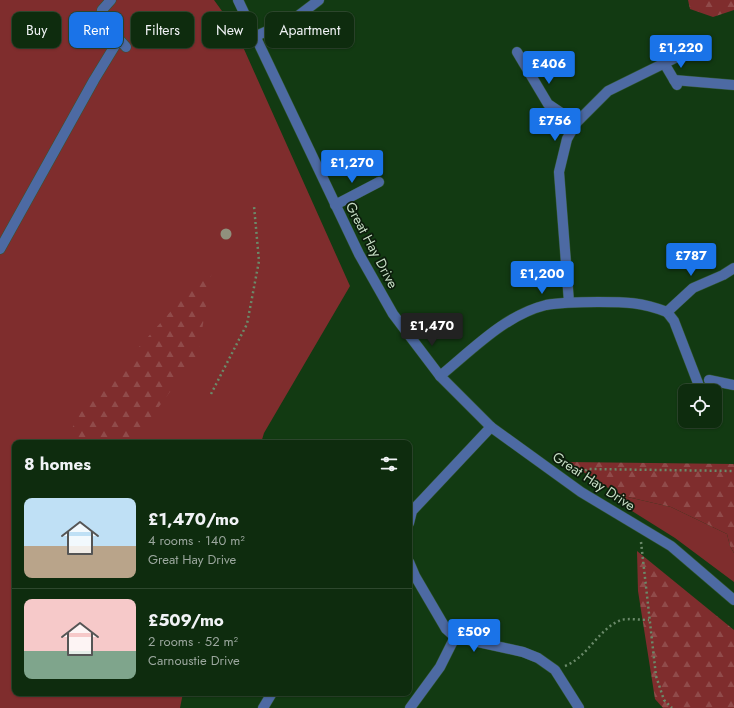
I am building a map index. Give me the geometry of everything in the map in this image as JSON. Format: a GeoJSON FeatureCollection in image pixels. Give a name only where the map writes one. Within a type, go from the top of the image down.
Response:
{"type":"FeatureCollection","features":[{"type":"Feature","properties":{"kind":"street","name":"Great Hay Drive"},"geometry":{"type":"LineString","coordinates":[[238,0],[244,12]]}},
{"type":"Feature","properties":{"kind":"street"},"geometry":{"type":"LineString","coordinates":[[257,36],[294,20],[319,0]]}},
{"type":"Feature","properties":{"kind":"street"},"geometry":{"type":"LineString","coordinates":[[0,249],[94,80],[123,43],[101,19],[102,10],[106,1]]}},
{"type":"Feature","properties":{"kind":"street","name":"Great Hay Drive"},"geometry":{"type":"LineString","coordinates":[[257,38],[359,254],[393,314],[440,376],[491,427],[565,480],[671,546],[734,600]]}},
{"type":"Feature","properties":{"kind":"street"},"geometry":{"type":"LineString","coordinates":[[516,52],[548,104],[576,122]]}},
{"type":"Feature","properties":{"kind":"street"},"geometry":{"type":"LineString","coordinates":[[569,302],[559,172],[567,140],[576,122],[608,91],[664,62],[683,54]]}},
{"type":"Feature","properties":{"kind":"street"},"geometry":{"type":"LineString","coordinates":[[664,62],[676,83],[734,85]]}},
{"type":"Feature","properties":{"kind":"street"},"geometry":{"type":"LineString","coordinates":[[335,205],[379,182]]}},
{"type":"Feature","properties":{"kind":"street"},"geometry":{"type":"LineString","coordinates":[[667,312],[693,288],[724,275],[734,268]]}},
{"type":"Feature","properties":{"kind":"street"},"geometry":{"type":"LineString","coordinates":[[440,376],[502,326],[525,313],[546,305],[569,302],[626,302],[646,304],[667,312],[674,321],[699,384]]}},
{"type":"Feature","properties":{"kind":"street"},"geometry":{"type":"LineString","coordinates":[[705,384],[714,378],[734,386]]}},
{"type":"Feature","properties":{"kind":"street"},"geometry":{"type":"LineString","coordinates":[[412,511],[491,427]]}},
{"type":"Feature","properties":{"kind":"street"},"geometry":{"type":"LineString","coordinates":[[412,569],[440,621],[446,629],[456,637],[523,652],[538,658],[555,670],[579,708]]}},
{"type":"Feature","properties":{"kind":"street"},"geometry":{"type":"LineString","coordinates":[[410,708],[440,667],[456,637]]}},
{"type":"Feature","properties":{"kind":"street"},"geometry":{"type":"LineString","coordinates":[[263,708],[270,696]]}},
{"type":"Feature","properties":{"kind":"path"},"geometry":{"type":"LineString","coordinates":[[211,394],[247,324],[259,262],[254,206]]}},
{"type":"Feature","properties":{"kind":"path"},"geometry":{"type":"LineString","coordinates":[[565,480],[588,469],[734,471]]}},
{"type":"Feature","properties":{"kind":"path"},"geometry":{"type":"LineString","coordinates":[[640,527],[656,676],[664,700],[672,708]]}},
{"type":"Feature","properties":{"kind":"path"},"geometry":{"type":"LineString","coordinates":[[555,670],[576,662],[610,627],[622,620],[649,620]]}},
{"type":"Feature","properties":{"kind":"green space"},"geometry":{"type":"Polygon","coordinates":[[[0,0],[214,0],[223,12],[202,12],[202,48],[244,48],[350,286],[264,433],[262,440],[12,440],[12,696],[182,696],[180,708],[0,708],[0,0]]]}},
{"type":"Feature","properties":{"kind":"green space"},"geometry":{"type":"Polygon","coordinates":[[[688,0],[734,0],[734,10],[713,17],[690,9],[688,0]]]}},
{"type":"Feature","properties":{"kind":"green space"},"geometry":{"type":"Polygon","coordinates":[[[213,264],[198,354],[134,440],[66,440],[81,412],[213,264]]]}},
{"type":"Feature","properties":{"kind":"green space"},"geometry":{"type":"Polygon","coordinates":[[[568,462],[734,464],[734,553],[730,546],[727,534],[671,507],[619,495],[568,462]]]}},
{"type":"Feature","properties":{"kind":"green space"},"geometry":{"type":"Polygon","coordinates":[[[619,495],[671,507],[727,534],[730,546],[734,553],[734,582],[675,538],[624,506],[619,495]]]}},
{"type":"Feature","properties":{"kind":"green space"},"geometry":{"type":"Polygon","coordinates":[[[637,551],[734,630],[734,708],[663,708],[655,699],[638,591],[637,551]]]}}]}
